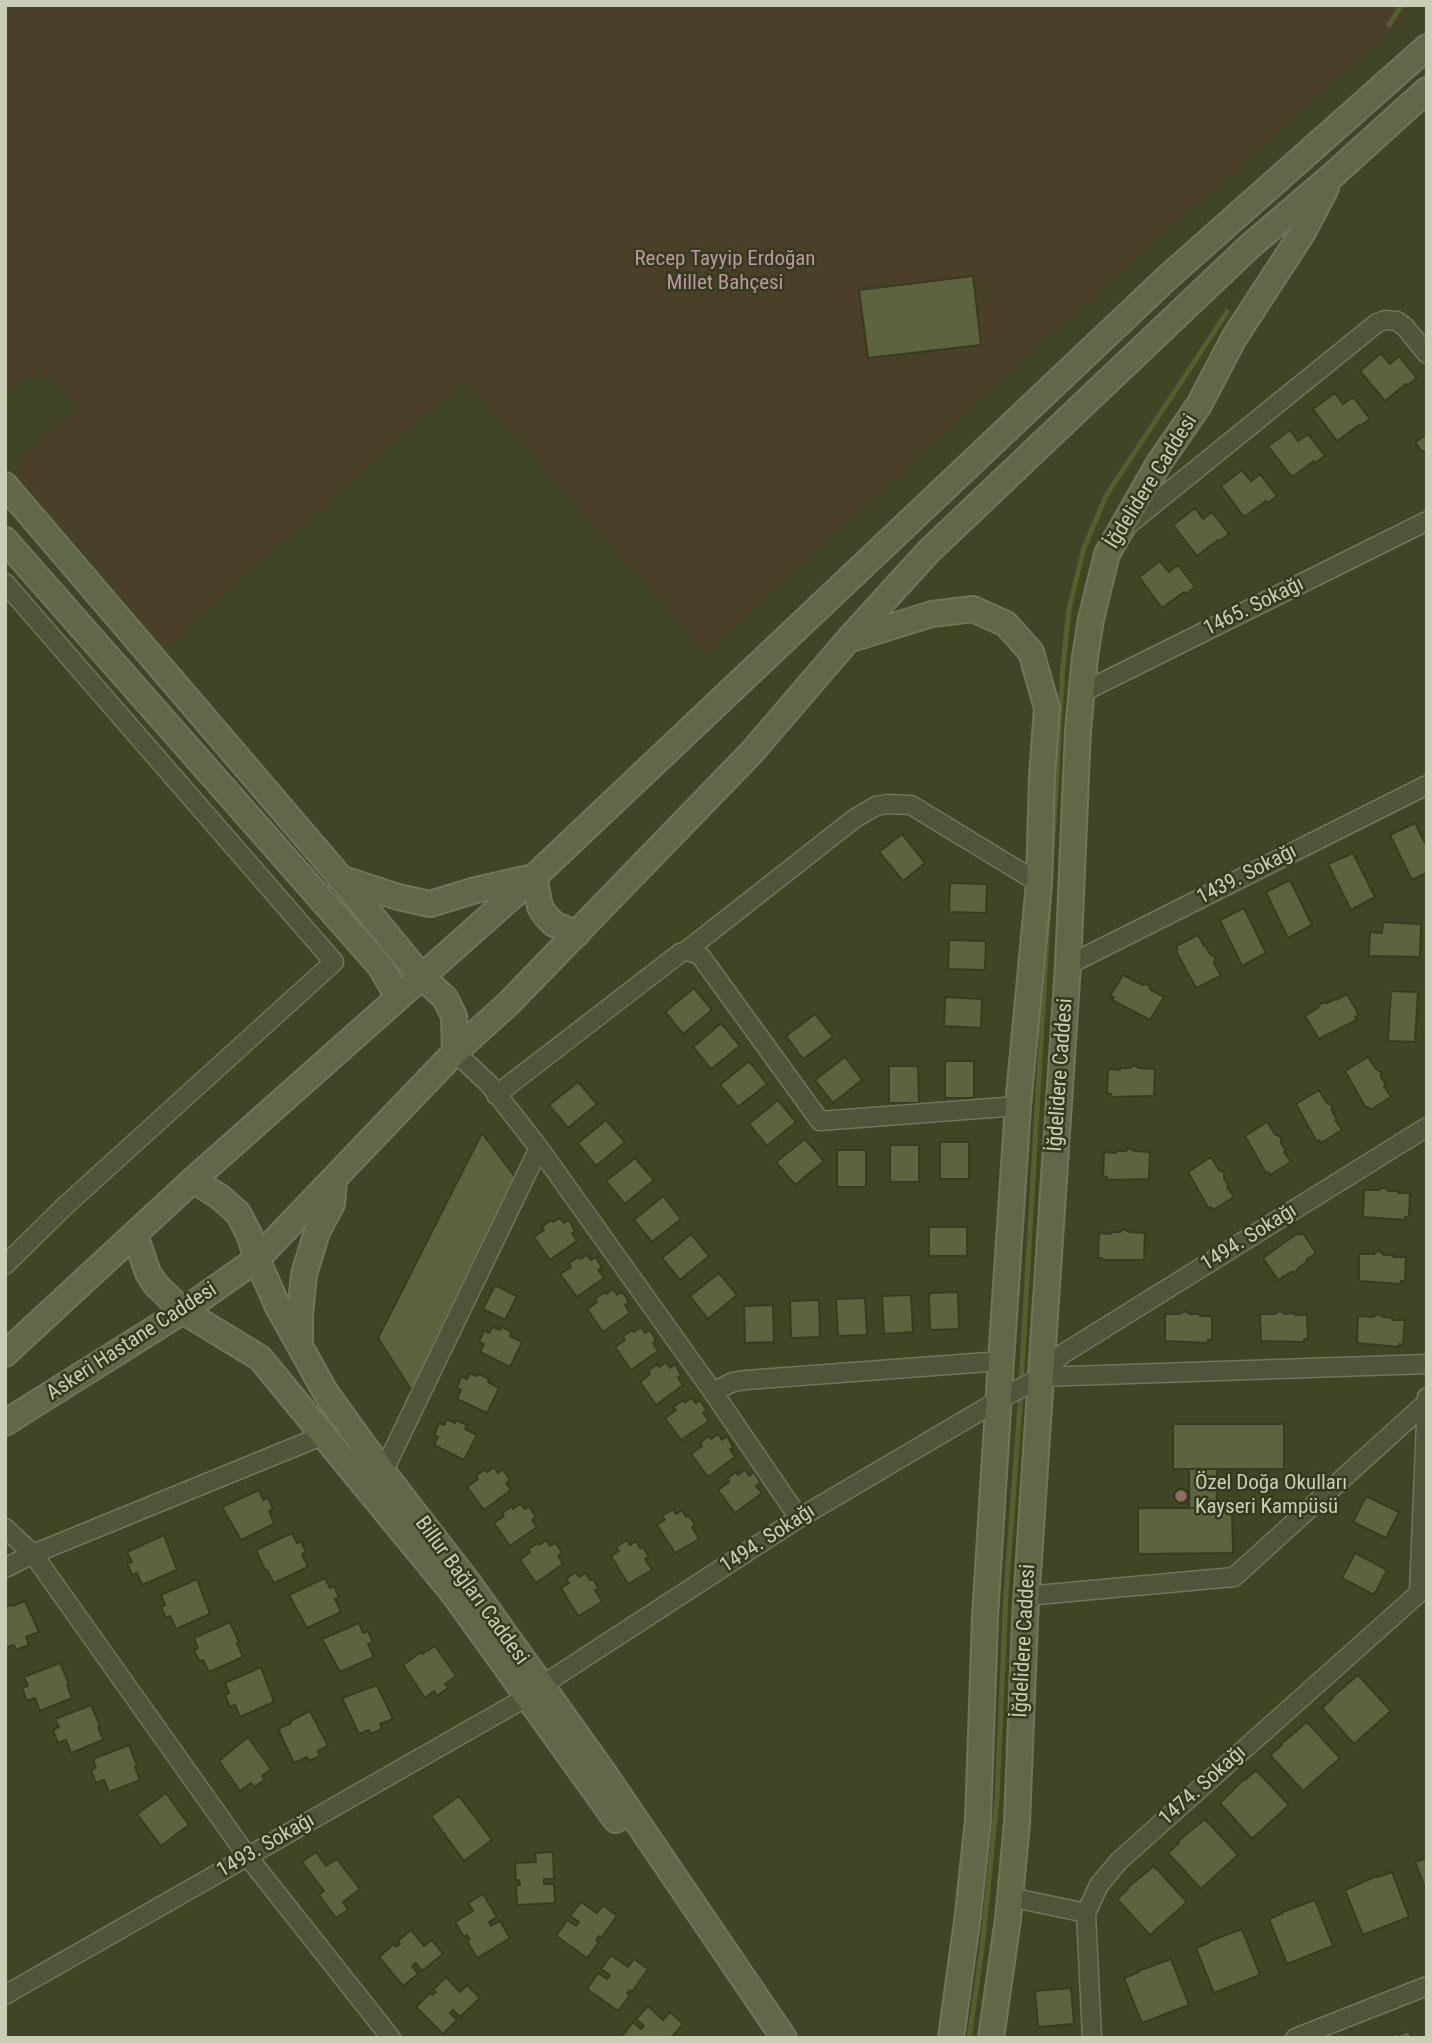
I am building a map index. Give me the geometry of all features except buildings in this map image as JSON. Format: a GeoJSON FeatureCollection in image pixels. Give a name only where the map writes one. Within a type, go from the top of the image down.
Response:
{"type":"FeatureCollection","features":[{"type":"Feature","properties":{"kind":"street"},"geometry":{"type":"LineString","coordinates":[[5,1354],[193,1180],[534,877],[1168,277],[1427,47]]}},
{"type":"Feature","properties":{"kind":"street","name":"Askeri Hastane Caddesi"},"geometry":{"type":"LineString","coordinates":[[5,1423],[183,1311],[257,1259],[454,1052],[509,1003],[752,752],[929,551],[1249,247],[1426,93]]}},
{"type":"Feature","properties":{"kind":"street","name":"İğdelidere Caddesi"},"geometry":{"type":"LineString","coordinates":[[991,2038],[1010,1897],[1020,1776],[1026,1596],[1038,1379],[1068,965],[1081,693],[1096,591],[1107,554],[1118,533],[1159,463],[1199,405],[1234,338],[1303,232],[1333,175]]}},
{"type":"Feature","properties":{"kind":"street"},"geometry":{"type":"LineString","coordinates":[[1118,533],[1377,323],[1385,320],[1397,321],[1427,354]]}},
{"type":"Feature","properties":{"kind":"street"},"geometry":{"type":"LineString","coordinates":[[5,485],[340,877],[421,976],[449,1005],[454,1016],[454,1052],[489,1084],[539,1148],[799,1518]]}},
{"type":"Feature","properties":{"kind":"street","name":"1465. Sokağı"},"geometry":{"type":"LineString","coordinates":[[1081,693],[1427,521]]}},
{"type":"Feature","properties":{"kind":"street"},"geometry":{"type":"LineString","coordinates":[[5,540],[380,967],[398,998]]}},
{"type":"Feature","properties":{"kind":"street"},"geometry":{"type":"LineString","coordinates":[[5,583],[334,962],[65,1206],[5,1265]]}},
{"type":"Feature","properties":{"kind":"street","name":"İğdelidere Caddesi"},"geometry":{"type":"LineString","coordinates":[[848,640],[932,614],[973,609],[1006,624],[1031,652],[1047,709],[1039,883],[1018,1106],[1001,1361],[1007,1396],[986,1592],[978,1820],[951,2038]]}},
{"type":"Feature","properties":{"kind":"street","name":"1439. Sokağı"},"geometry":{"type":"LineString","coordinates":[[1068,965],[1427,786]]}},
{"type":"Feature","properties":{"kind":"street"},"geometry":{"type":"LineString","coordinates":[[496,1095],[855,819],[876,806],[911,805],[1039,883]]}},
{"type":"Feature","properties":{"kind":"street"},"geometry":{"type":"LineString","coordinates":[[340,877],[398,897],[430,904],[475,890],[534,877]]}},
{"type":"Feature","properties":{"kind":"street"},"geometry":{"type":"LineString","coordinates":[[534,877],[540,907],[546,916],[554,924],[577,934]]}},
{"type":"Feature","properties":{"kind":"street"},"geometry":{"type":"LineString","coordinates":[[686,951],[702,958],[820,1121],[1018,1106]]}},
{"type":"Feature","properties":{"kind":"street","name":"1494. Sokağı"},"geometry":{"type":"LineString","coordinates":[[534,1692],[799,1518],[1038,1379],[1061,1355],[1427,1127]]}},
{"type":"Feature","properties":{"kind":"street"},"geometry":{"type":"LineString","coordinates":[[383,1472],[539,1148]]}},
{"type":"Feature","properties":{"kind":"street","name":"Billur Bağları Caddesi"},"geometry":{"type":"LineString","coordinates":[[193,1180],[220,1197],[237,1213],[249,1234],[277,1305],[326,1393],[467,1581],[534,1692]]}},
{"type":"Feature","properties":{"kind":"street"},"geometry":{"type":"LineString","coordinates":[[300,1344],[300,1304],[304,1274],[317,1232],[332,1204],[334,1180]]}},
{"type":"Feature","properties":{"kind":"street","name":"Billur Bağları Caddesi"},"geometry":{"type":"LineString","coordinates":[[135,1234],[148,1273],[166,1296],[183,1311],[260,1358],[606,1776],[753,2008]]}},
{"type":"Feature","properties":{"kind":"street"},"geometry":{"type":"LineString","coordinates":[[713,1392],[733,1382],[746,1380],[1001,1361]]}},
{"type":"Feature","properties":{"kind":"street"},"geometry":{"type":"LineString","coordinates":[[1038,1379],[1427,1364]]}},
{"type":"Feature","properties":{"kind":"street"},"geometry":{"type":"LineString","coordinates":[[1424,1592],[1427,1396]]}},
{"type":"Feature","properties":{"kind":"street"},"geometry":{"type":"LineString","coordinates":[[1026,1596],[1234,1577],[1427,1402]]}},
{"type":"Feature","properties":{"kind":"street"},"geometry":{"type":"LineString","coordinates":[[5,1567],[324,1435]]}},
{"type":"Feature","properties":{"kind":"street"},"geometry":{"type":"LineString","coordinates":[[5,1528],[33,1555],[248,1857],[391,2038]]}},
{"type":"Feature","properties":{"kind":"street","name":"1474. Sokağı"},"geometry":{"type":"LineString","coordinates":[[1092,2038],[1086,1913],[1098,1885],[1119,1861],[1424,1592]]}},
{"type":"Feature","properties":{"kind":"street","name":"1493. Sokağı"},"geometry":{"type":"LineString","coordinates":[[5,1995],[534,1692]]}},
{"type":"Feature","properties":{"kind":"street"},"geometry":{"type":"LineString","coordinates":[[1010,1897],[1086,1913]]}},
{"type":"Feature","properties":{"kind":"street"},"geometry":{"type":"LineString","coordinates":[[1295,2038],[1427,1986]]}},
{"type":"Feature","properties":{"kind":"street"},"geometry":{"type":"LineString","coordinates":[[753,2008],[764,2038]]}},
{"type":"Feature","properties":{"kind":"street"},"geometry":{"type":"LineString","coordinates":[[753,2008],[784,2038]]}},
{"type":"Feature","properties":{"kind":"green space","name":"Recep Tayyip Erdoğan Millet Bahçesi"},"geometry":{"type":"Polygon","coordinates":[[[5,5],[1416,5],[1350,68],[1063,323],[705,653],[465,380],[164,647],[17,475],[26,451],[77,409],[40,368],[5,397],[5,5]]]}},
{"type":"Feature","properties":{"kind":"waterway"},"geometry":{"type":"LineString","coordinates":[[1389,25],[1402,5]]}},
{"type":"Feature","properties":{"kind":"waterway"},"geometry":{"type":"LineString","coordinates":[[1021,1383],[1063,666],[1069,609],[1084,548],[1106,496],[1227,312]]}},
{"type":"Feature","properties":{"kind":"waterway"},"geometry":{"type":"LineString","coordinates":[[969,2038],[982,1948],[997,1799],[1006,1593],[1021,1392]]}},
{"type":"Feature","properties":{"kind":"place","name":"Özel Doğa Okulları Kayseri Kampüsü"},"geometry":{"type":"Point","coordinates":[1181,1496]}}]}
